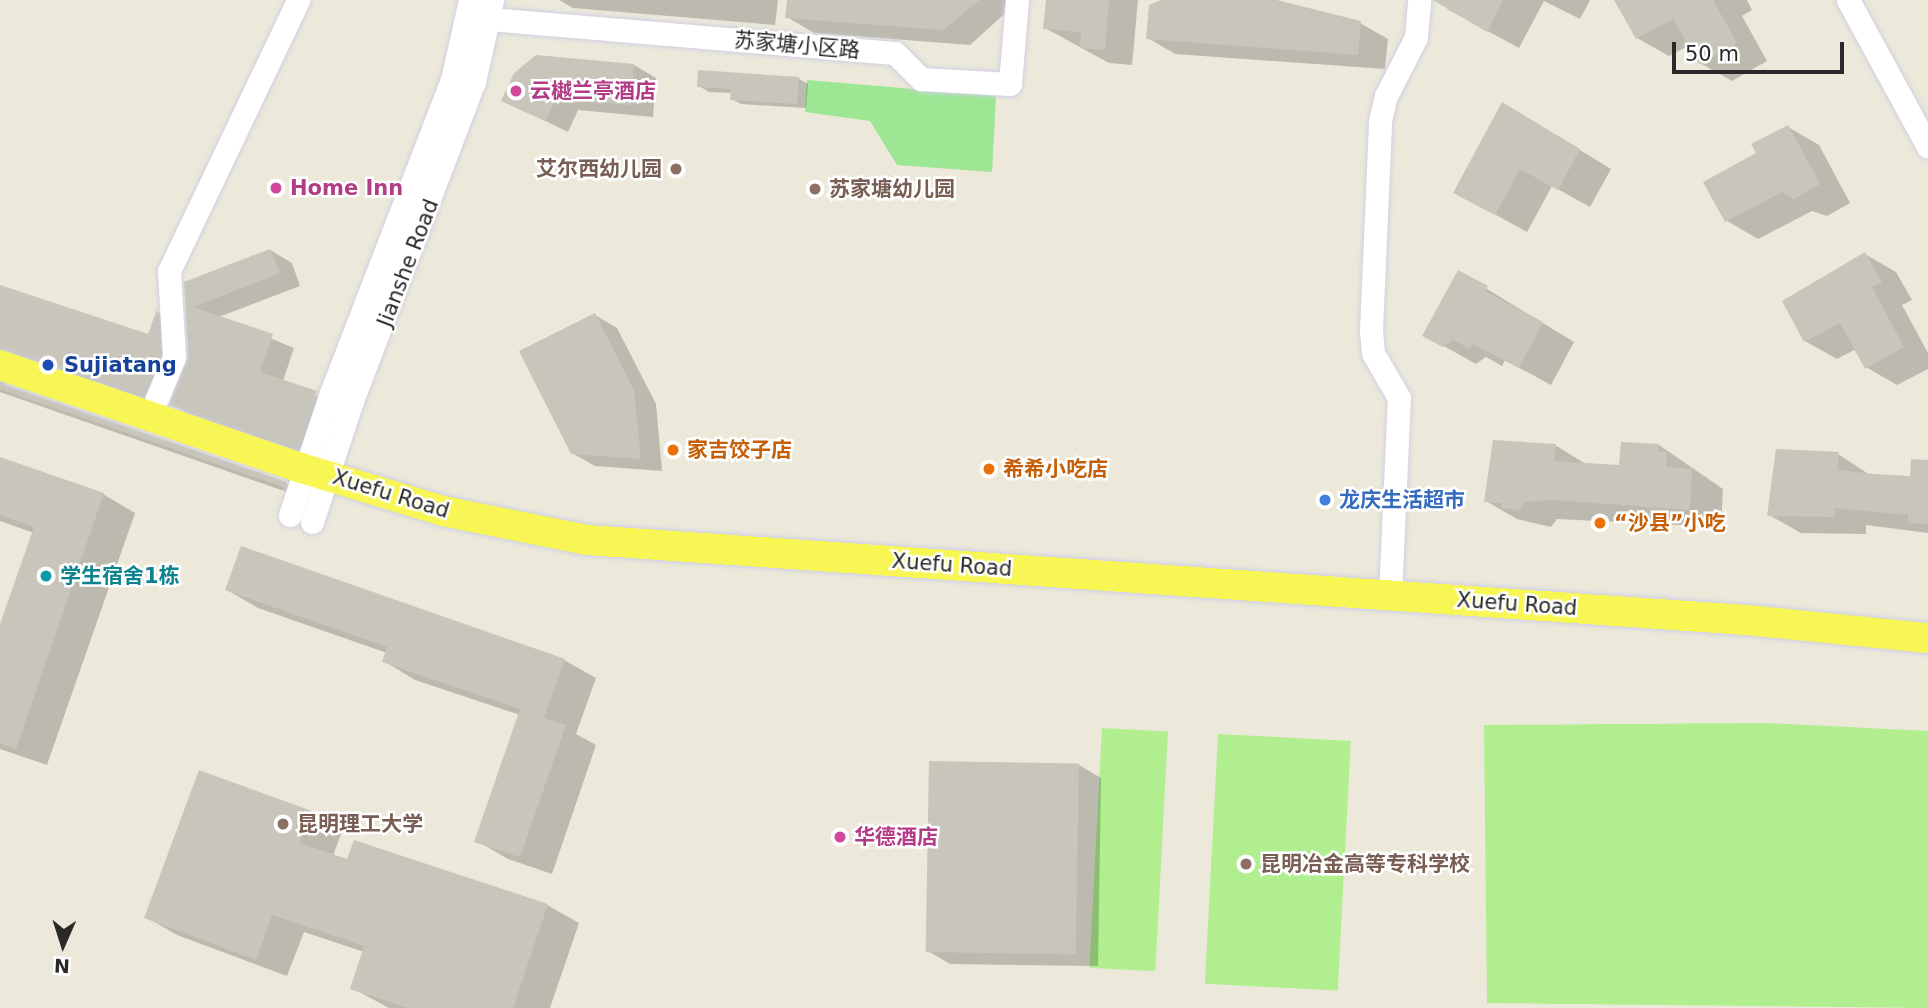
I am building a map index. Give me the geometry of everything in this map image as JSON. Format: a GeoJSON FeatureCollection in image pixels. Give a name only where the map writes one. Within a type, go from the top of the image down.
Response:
{"type":"FeatureCollection","features":[{"type":"Feature","properties":{"kind":"main road","name":"Xuefu Road"},"geometry":{"type":"LineString","coordinates":[[0,365],[316,472],[489,522],[587,540],[1390,595],[1928,638]]}},
{"type":"Feature","properties":{"kind":"street"},"geometry":{"type":"LineString","coordinates":[[150,415],[174,357],[169,271],[298,0]]}},
{"type":"Feature","properties":{"kind":"street","name":"Jianshe Road"},"geometry":{"type":"LineString","coordinates":[[301,519],[452,80],[470,0]]}},
{"type":"Feature","properties":{"kind":"street","name":"苏家塘小区路"},"geometry":{"type":"LineString","coordinates":[[491,10],[895,53],[921,79],[1010,84],[1017,0]]}},
{"type":"Feature","properties":{"kind":"street"},"geometry":{"type":"LineString","coordinates":[[1390,595],[1399,398],[1373,353],[1372,342],[1380,135],[1386,96],[1416,37],[1419,0]]}},
{"type":"Feature","properties":{"kind":"street"},"geometry":{"type":"LineString","coordinates":[[1848,0],[1928,147]]}},
{"type":"Feature","properties":{"kind":"street","name":"Jianshe Road"},"geometry":{"type":"LineString","coordinates":[[316,472],[474,82],[491,10]]}},
{"type":"Feature","properties":{"kind":"green space"},"geometry":{"type":"Polygon","coordinates":[[[807,80],[996,96],[992,172],[897,165],[870,121],[805,112],[807,80]]]}},
{"type":"Feature","properties":{"kind":"green space"},"geometry":{"type":"Polygon","coordinates":[[[1767,723],[1928,731],[1928,1008],[1487,1003],[1484,725],[1767,723]]]}},
{"type":"Feature","properties":{"kind":"green space"},"geometry":{"type":"Polygon","coordinates":[[[1102,728],[1168,731],[1155,971],[1089,968],[1102,728]]]}},
{"type":"Feature","properties":{"kind":"green space"},"geometry":{"type":"Polygon","coordinates":[[[1218,734],[1351,741],[1338,991],[1205,984],[1218,734]]]}},
{"type":"Feature","properties":{"kind":"building"},"geometry":{"type":"Polygon","coordinates":[[[787,0],[980,0],[943,30],[785,18],[787,0]]]}},
{"type":"Feature","properties":{"kind":"building"},"geometry":{"type":"Polygon","coordinates":[[[1046,0],[1109,0],[1105,50],[1080,48],[1081,32],[1043,29],[1046,0]]]}},
{"type":"Feature","properties":{"kind":"building"},"geometry":{"type":"Polygon","coordinates":[[[1161,0],[1277,0],[1361,21],[1358,55],[1146,39],[1149,5],[1161,0]]]}},
{"type":"Feature","properties":{"kind":"building"},"geometry":{"type":"Polygon","coordinates":[[[1433,0],[1503,0],[1487,32],[1433,0]]]}},
{"type":"Feature","properties":{"kind":"building"},"geometry":{"type":"Polygon","coordinates":[[[1614,0],[1713,0],[1737,43],[1699,64],[1673,19],[1636,39],[1614,0]]]}},
{"type":"Feature","properties":{"kind":"building"},"geometry":{"type":"Polygon","coordinates":[[[536,55],[634,64],[631,105],[556,99],[545,121],[501,101],[514,73],[536,55]]]}},
{"type":"Feature","properties":{"kind":"building"},"geometry":{"type":"Polygon","coordinates":[[[698,70],[799,77],[797,104],[730,100],[731,89],[697,87],[698,70]]]}},
{"type":"Feature","properties":{"kind":"building"},"geometry":{"type":"Polygon","coordinates":[[[1502,102],[1580,149],[1558,190],[1520,169],[1495,215],[1453,193],[1502,102]]]}},
{"type":"Feature","properties":{"kind":"building"},"geometry":{"type":"Polygon","coordinates":[[[1788,125],[1820,184],[1794,199],[1782,192],[1725,222],[1703,182],[1756,153],[1751,144],[1788,125]]]}},
{"type":"Feature","properties":{"kind":"building"},"geometry":{"type":"Polygon","coordinates":[[[270,249],[280,273],[193,307],[273,334],[260,372],[317,391],[298,448],[169,405],[188,357],[184,282],[270,249]]]}},
{"type":"Feature","properties":{"kind":"building"},"geometry":{"type":"Polygon","coordinates":[[[1865,252],[1882,282],[1872,287],[1904,347],[1865,369],[1840,323],[1804,342],[1782,301],[1865,252]]]}},
{"type":"Feature","properties":{"kind":"building"},"geometry":{"type":"Polygon","coordinates":[[[1458,270],[1488,286],[1485,291],[1543,322],[1519,368],[1473,344],[1470,349],[1453,340],[1443,347],[1422,336],[1458,270]]]}},
{"type":"Feature","properties":{"kind":"building"},"geometry":{"type":"Polygon","coordinates":[[[0,285],[148,334],[157,309],[160,355],[143,395],[0,348],[0,285]]]}},
{"type":"Feature","properties":{"kind":"building"},"geometry":{"type":"Polygon","coordinates":[[[595,313],[634,390],[641,459],[571,454],[519,351],[595,313]]]}},
{"type":"Feature","properties":{"kind":"building"},"geometry":{"type":"Polygon","coordinates":[[[0,383],[286,482],[285,487],[0,389],[0,383]]]}},
{"type":"Feature","properties":{"kind":"building"},"geometry":{"type":"Polygon","coordinates":[[[1493,440],[1556,444],[1554,461],[1619,465],[1621,442],[1659,444],[1659,452],[1667,452],[1666,467],[1692,469],[1690,510],[1552,500],[1525,502],[1519,510],[1501,508],[1502,503],[1484,502],[1493,440]]]}},
{"type":"Feature","properties":{"kind":"building"},"geometry":{"type":"Polygon","coordinates":[[[1776,449],[1839,452],[1838,470],[1874,474],[1910,476],[1911,459],[1928,460],[1928,524],[1908,523],[1908,515],[1835,508],[1835,517],[1767,516],[1776,449]]]}},
{"type":"Feature","properties":{"kind":"building","name":"学生宿舍1栋"},"geometry":{"type":"Polygon","coordinates":[[[0,457],[104,493],[16,749],[0,743],[0,624],[34,527],[0,515],[0,457]]]}},
{"type":"Feature","properties":{"kind":"building"},"geometry":{"type":"Polygon","coordinates":[[[241,546],[565,659],[544,718],[566,725],[520,857],[474,842],[520,709],[382,662],[387,647],[225,590],[241,546]]]}},
{"type":"Feature","properties":{"kind":"building"},"geometry":{"type":"Polygon","coordinates":[[[929,761],[1079,764],[1076,955],[926,952],[929,761]]]}},
{"type":"Feature","properties":{"kind":"building"},"geometry":{"type":"Polygon","coordinates":[[[199,770],[312,811],[300,843],[347,859],[354,840],[548,904],[513,1008],[408,1008],[350,989],[364,946],[272,915],[256,960],[144,918],[199,770]]]}},
{"type":"Feature","properties":{"kind":"place","name":"云樾兰亭酒店"},"geometry":{"type":"Point","coordinates":[516,91]}},
{"type":"Feature","properties":{"kind":"place","name":"艾尔西幼儿园"},"geometry":{"type":"Point","coordinates":[676,169]}},
{"type":"Feature","properties":{"kind":"place","name":"Home Inn"},"geometry":{"type":"Point","coordinates":[276,188]}},
{"type":"Feature","properties":{"kind":"place","name":"苏家塘幼儿园"},"geometry":{"type":"Point","coordinates":[815,189]}},
{"type":"Feature","properties":{"kind":"place","name":"Sujiatang"},"geometry":{"type":"Point","coordinates":[48,365]}},
{"type":"Feature","properties":{"kind":"place","name":"家吉饺子店"},"geometry":{"type":"Point","coordinates":[673,450]}},
{"type":"Feature","properties":{"kind":"place","name":"希希小吃店"},"geometry":{"type":"Point","coordinates":[989,469]}},
{"type":"Feature","properties":{"kind":"place","name":"龙庆生活超市"},"geometry":{"type":"Point","coordinates":[1325,500]}},
{"type":"Feature","properties":{"kind":"place","name":"“沙县”小吃"},"geometry":{"type":"Point","coordinates":[1600,523]}},
{"type":"Feature","properties":{"kind":"place","name":"学生宿舍1栋"},"geometry":{"type":"Point","coordinates":[46,576]}},
{"type":"Feature","properties":{"kind":"place","name":"昆明理工大学"},"geometry":{"type":"Point","coordinates":[283,824]}},
{"type":"Feature","properties":{"kind":"place","name":"华德酒店"},"geometry":{"type":"Point","coordinates":[840,837]}},
{"type":"Feature","properties":{"kind":"place","name":"昆明冶金高等专科学校"},"geometry":{"type":"Point","coordinates":[1246,864]}}]}
